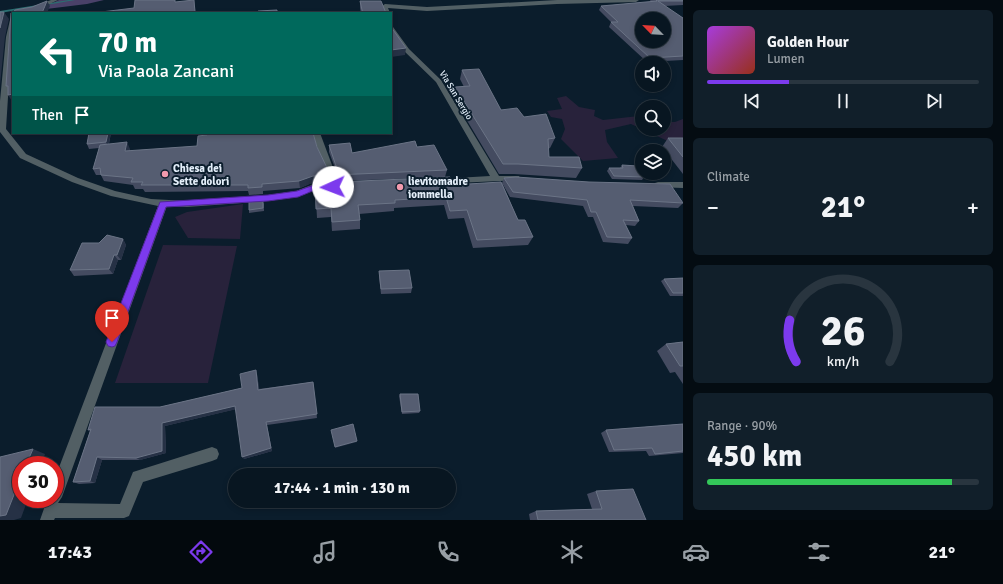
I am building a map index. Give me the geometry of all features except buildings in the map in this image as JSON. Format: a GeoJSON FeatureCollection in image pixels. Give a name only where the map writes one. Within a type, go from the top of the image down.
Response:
{"type":"FeatureCollection","features":[{"type":"Feature","properties":{"kind":"street"},"geometry":{"type":"LineString","coordinates":[[24,12],[33,10],[55,0]]}},
{"type":"Feature","properties":{"kind":"street"},"geometry":{"type":"LineString","coordinates":[[384,3],[411,9],[427,9],[557,2],[636,0]]}},
{"type":"Feature","properties":{"kind":"street"},"geometry":{"type":"LineString","coordinates":[[12,22],[9,28],[3,96],[2,129],[24,156],[75,180],[94,187],[114,194],[163,204],[268,198],[298,194],[314,187],[334,182],[316,134]]}},
{"type":"Feature","properties":{"kind":"street","name":"Via San Sergio"},"geometry":{"type":"LineString","coordinates":[[392,30],[410,54],[439,81],[496,179]]}},
{"type":"Feature","properties":{"kind":"street"},"geometry":{"type":"LineString","coordinates":[[431,182],[522,178]]}},
{"type":"Feature","properties":{"kind":"street"},"geometry":{"type":"LineString","coordinates":[[648,185],[683,184]]}},
{"type":"Feature","properties":{"kind":"street"},"geometry":{"type":"LineString","coordinates":[[64,474],[163,204]]}},
{"type":"Feature","properties":{"kind":"street"},"geometry":{"type":"LineString","coordinates":[[61,508],[122,515],[138,477],[212,454]]}},
{"type":"Feature","properties":{"kind":"shaded area"},"geometry":{"type":"Polygon","coordinates":[[[59,0],[104,0],[87,4],[38,10],[59,0]]]}},
{"type":"Feature","properties":{"kind":"shaded area"},"geometry":{"type":"Polygon","coordinates":[[[566,96],[579,107],[595,110],[594,116],[603,120],[635,116],[635,126],[631,124],[605,130],[607,142],[618,158],[583,161],[561,139],[565,129],[562,119],[551,117],[547,111],[562,109],[557,98],[566,96]]]}},
{"type":"Feature","properties":{"kind":"shaded area"},"geometry":{"type":"Polygon","coordinates":[[[683,119],[683,138],[672,143],[657,136],[671,136],[671,122],[683,119]]]}},
{"type":"Feature","properties":{"kind":"shaded area"},"geometry":{"type":"Polygon","coordinates":[[[243,204],[240,239],[188,238],[175,217],[187,212],[243,204]]]}},
{"type":"Feature","properties":{"kind":"shaded area"},"geometry":{"type":"Polygon","coordinates":[[[163,245],[237,246],[208,383],[115,383],[163,245]]]}},
{"type":"Feature","properties":{"kind":"waterway"},"geometry":{"type":"LineString","coordinates":[[0,12],[74,0]]}},
{"type":"Feature","properties":{"kind":"place","name":"Chiesa dei Sette dolori"},"geometry":{"type":"Point","coordinates":[165,174]}},
{"type":"Feature","properties":{"kind":"place","name":"lievitomadre iommella"},"geometry":{"type":"Point","coordinates":[400,187]}},
{"type":"Feature","properties":{"kind":"route"},"geometry":{"type":"LineString","coordinates":[[112,342],[163,204],[187,204],[268,198],[298,194],[314,187],[333,187]]}}]}
